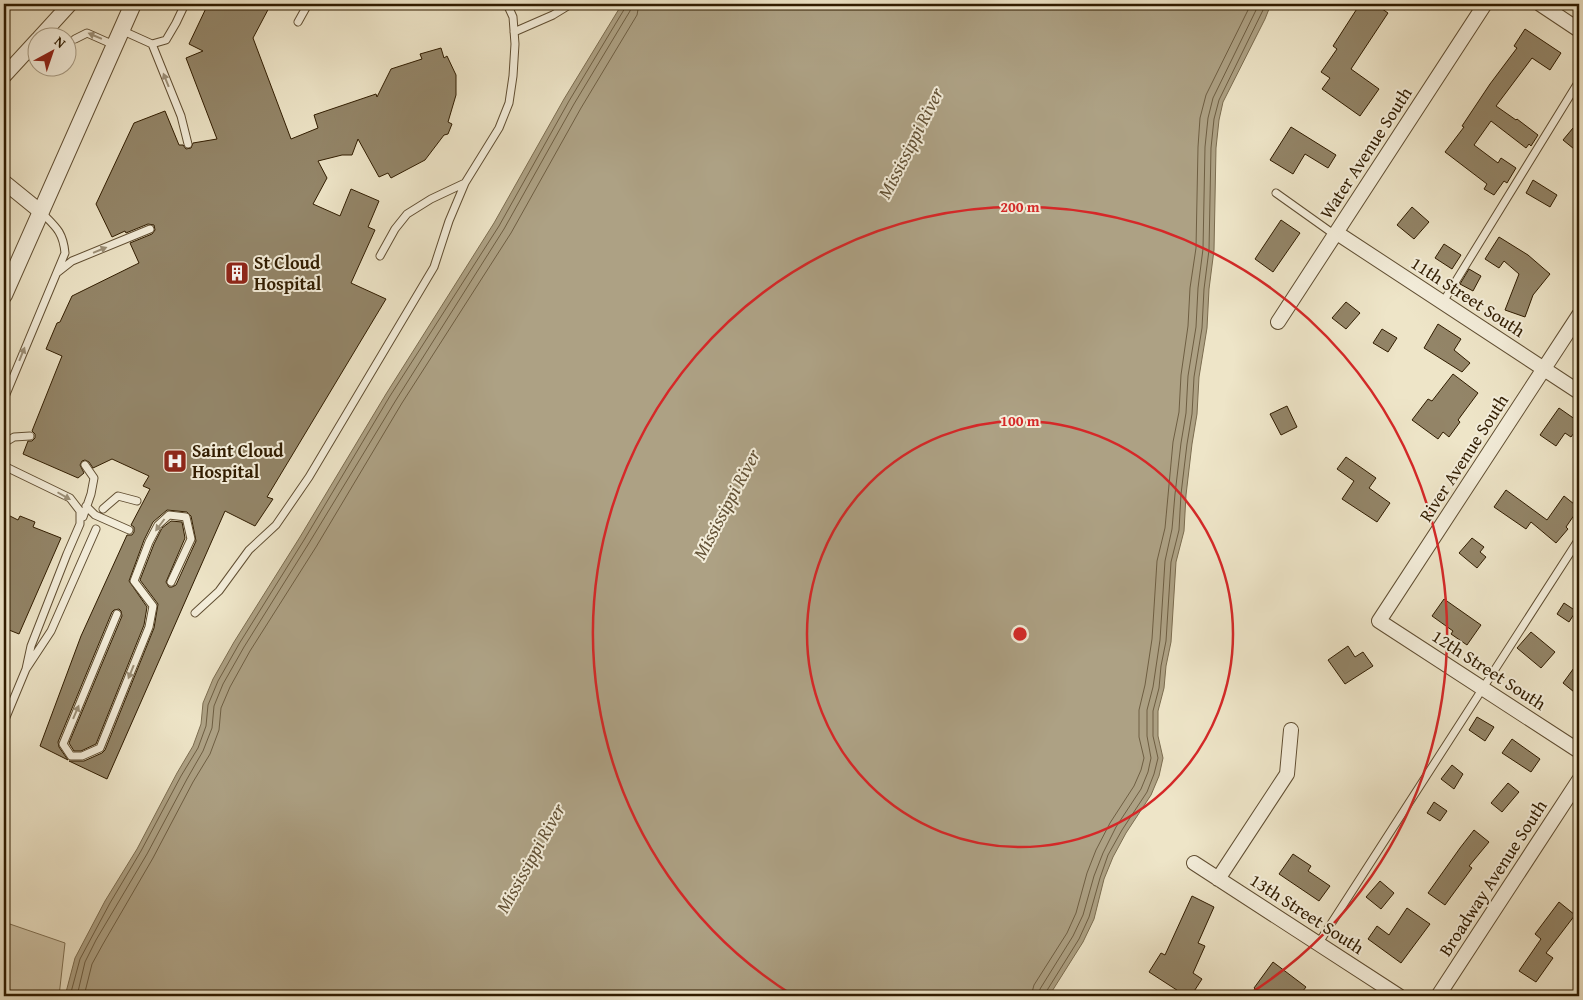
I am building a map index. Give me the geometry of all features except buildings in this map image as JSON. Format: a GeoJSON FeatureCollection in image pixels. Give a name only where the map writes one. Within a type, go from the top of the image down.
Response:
{"type":"FeatureCollection","features":[{"type":"Feature","properties":{"kind":"street"},"geometry":{"type":"LineString","coordinates":[[47,28],[70,4]]}},
{"type":"Feature","properties":{"kind":"street"},"geometry":{"type":"LineString","coordinates":[[4,295],[133,4]]}},
{"type":"Feature","properties":{"kind":"street","name":"Water Avenue South"},"geometry":{"type":"LineString","coordinates":[[1278,322],[1485,4]]}},
{"type":"Feature","properties":{"kind":"street"},"geometry":{"type":"LineString","coordinates":[[1540,4],[1579,30]]}},
{"type":"Feature","properties":{"kind":"street"},"geometry":{"type":"LineString","coordinates":[[4,76],[28,49]]}},
{"type":"Feature","properties":{"kind":"street"},"geometry":{"type":"LineString","coordinates":[[6,188],[41,212]]}},
{"type":"Feature","properties":{"kind":"street","name":"11th Street South"},"geometry":{"type":"LineString","coordinates":[[1336,234],[1579,392]]}},
{"type":"Feature","properties":{"kind":"street","name":"River Avenue South"},"geometry":{"type":"LineString","coordinates":[[1379,621],[1579,315]]}},
{"type":"Feature","properties":{"kind":"street","name":"12th Street South"},"geometry":{"type":"LineString","coordinates":[[1379,621],[1579,751]]}},
{"type":"Feature","properties":{"kind":"street"},"geometry":{"type":"LineString","coordinates":[[1218,879],[1287,774],[1291,730]]}},
{"type":"Feature","properties":{"kind":"street","name":"Broadway Avenue South"},"geometry":{"type":"LineString","coordinates":[[1438,996],[1579,780]]}},
{"type":"Feature","properties":{"kind":"street","name":"13th Street South"},"geometry":{"type":"LineString","coordinates":[[1194,863],[1399,996]]}},
{"type":"Feature","properties":{"kind":"lane"},"geometry":{"type":"LineString","coordinates":[[78,38],[87,33],[152,44],[166,40],[185,4]]}},
{"type":"Feature","properties":{"kind":"lane"},"geometry":{"type":"LineString","coordinates":[[298,22],[308,4]]}},
{"type":"Feature","properties":{"kind":"lane"},"geometry":{"type":"LineString","coordinates":[[195,613],[219,592],[249,550],[276,525],[309,477],[434,267],[449,221],[465,182],[499,128],[509,103],[515,44],[513,17],[507,4]]}},
{"type":"Feature","properties":{"kind":"lane"},"geometry":{"type":"LineString","coordinates":[[514,32],[553,15],[571,4]]}},
{"type":"Feature","properties":{"kind":"lane"},"geometry":{"type":"LineString","coordinates":[[152,44],[181,116],[188,144]]}},
{"type":"Feature","properties":{"kind":"lane"},"geometry":{"type":"LineString","coordinates":[[1443,302],[1579,81]]}},
{"type":"Feature","properties":{"kind":"lane"},"geometry":{"type":"LineString","coordinates":[[380,256],[395,229],[407,214],[431,198],[465,182]]}},
{"type":"Feature","properties":{"kind":"lane"},"geometry":{"type":"LineString","coordinates":[[1276,193],[1336,234]]}},
{"type":"Feature","properties":{"kind":"lane"},"geometry":{"type":"LineString","coordinates":[[4,399],[64,253],[64,238],[54,224],[41,212]]}},
{"type":"Feature","properties":{"kind":"lane"},"geometry":{"type":"LineString","coordinates":[[57,272],[72,261],[150,229]]}},
{"type":"Feature","properties":{"kind":"lane"},"geometry":{"type":"LineString","coordinates":[[4,443],[14,437],[30,436]]}},
{"type":"Feature","properties":{"kind":"lane"},"geometry":{"type":"LineString","coordinates":[[26,669],[31,646],[80,524],[94,478],[84,465]]}},
{"type":"Feature","properties":{"kind":"lane"},"geometry":{"type":"LineString","coordinates":[[4,466],[70,498],[80,511],[80,524]]}},
{"type":"Feature","properties":{"kind":"lane"},"geometry":{"type":"LineString","coordinates":[[103,510],[118,496],[136,501]]}},
{"type":"Feature","properties":{"kind":"lane"},"geometry":{"type":"LineString","coordinates":[[86,506],[95,515],[129,530]]}},
{"type":"Feature","properties":{"kind":"lane"},"geometry":{"type":"LineString","coordinates":[[117,614],[63,744],[71,756],[82,756],[100,748],[149,627],[153,606],[134,581],[149,542],[158,525],[169,515],[186,517],[191,539],[171,582]]}},
{"type":"Feature","properties":{"kind":"lane"},"geometry":{"type":"LineString","coordinates":[[4,722],[26,669],[50,631],[96,529]]}},
{"type":"Feature","properties":{"kind":"lane"},"geometry":{"type":"LineString","coordinates":[[1318,944],[1579,539]]}},
{"type":"Feature","properties":{"kind":"shaded area"},"geometry":{"type":"Polygon","coordinates":[[[4,922],[65,943],[59,996],[4,996],[4,922]]]}},
{"type":"Feature","properties":{"kind":"water","name":"Mississippi River"},"geometry":{"type":"Polygon","coordinates":[[[622,4],[1271,4],[1223,102],[1219,120],[1216,148],[1214,250],[1207,328],[1199,377],[1197,414],[1186,495],[1184,531],[1176,562],[1171,642],[1164,688],[1158,711],[1158,736],[1163,758],[1159,776],[1151,795],[1113,857],[1104,879],[1094,919],[1083,942],[1049,996],[65,996],[75,958],[105,901],[137,849],[193,746],[201,724],[203,703],[213,679],[386,394],[494,223],[564,99],[622,4]]]}},
{"type":"Feature","properties":{"kind":"place","name":"St Cloud Hospital"},"geometry":{"type":"Point","coordinates":[237,273]}},
{"type":"Feature","properties":{"kind":"place","name":"Saint Cloud Hospital"},"geometry":{"type":"Point","coordinates":[175,461]}}]}
